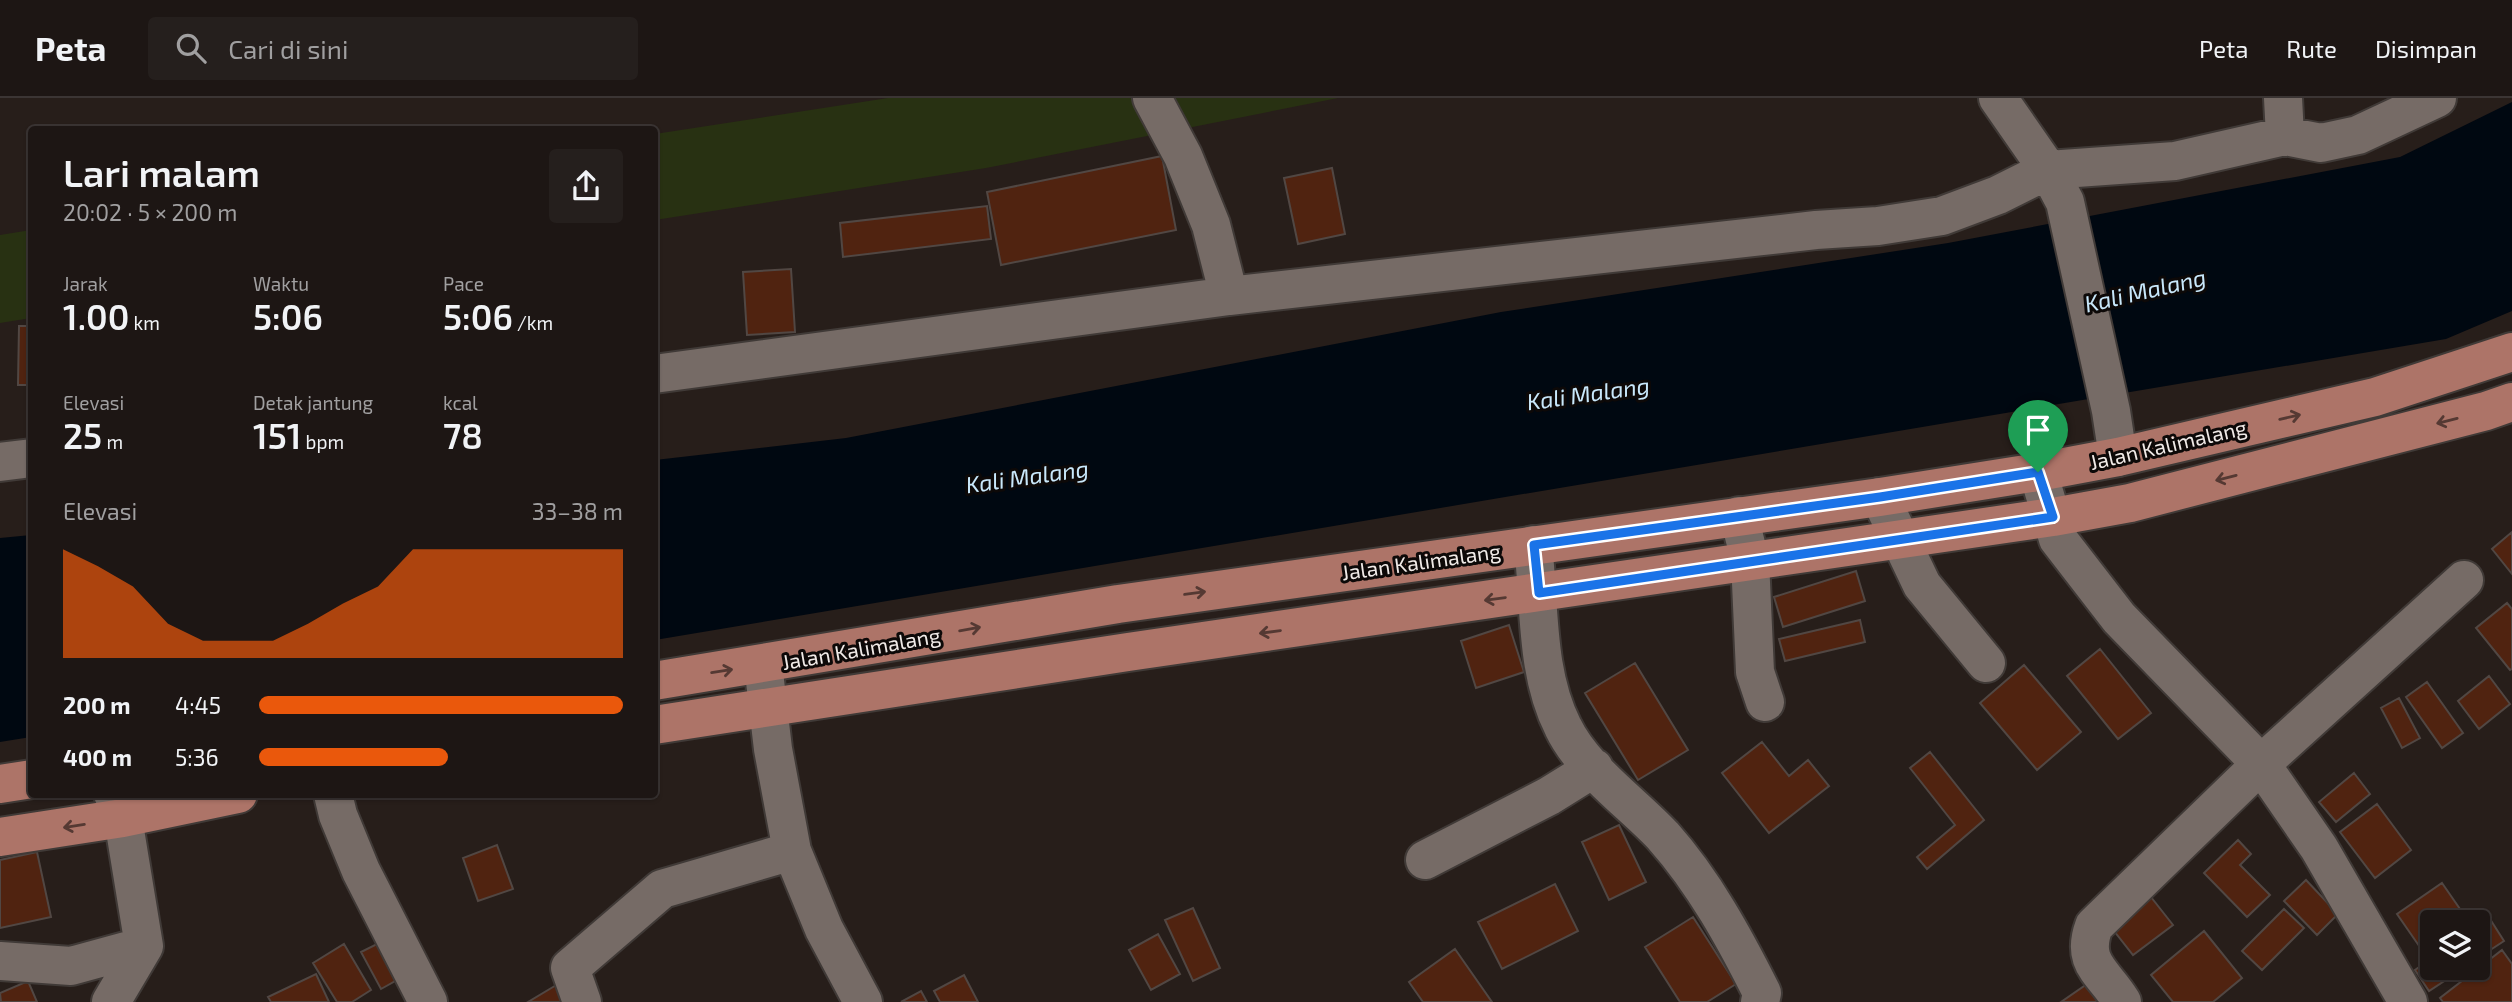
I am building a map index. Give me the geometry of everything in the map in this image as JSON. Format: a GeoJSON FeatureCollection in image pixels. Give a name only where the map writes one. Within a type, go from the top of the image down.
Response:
{"type":"FeatureCollection","features":[{"type":"Feature","properties":{"kind":"main road","name":"Jalan Kalimalang"},"geometry":{"type":"LineString","coordinates":[[658,680],[1118,604],[1880,497],[2038,472],[2118,457],[2375,397],[2512,352]]}},
{"type":"Feature","properties":{"kind":"main road","name":"Jalan Kalimalang"},"geometry":{"type":"LineString","coordinates":[[658,724],[1128,652],[2053,517],[2130,503],[2512,402]]}},
{"type":"Feature","properties":{"kind":"main road"},"geometry":{"type":"LineString","coordinates":[[1118,604],[1128,652]]}},
{"type":"Feature","properties":{"kind":"main road"},"geometry":{"type":"LineString","coordinates":[[0,784],[28,780]]}},
{"type":"Feature","properties":{"kind":"main road"},"geometry":{"type":"LineString","coordinates":[[0,837],[118,806],[198,798]]}},
{"type":"Feature","properties":{"kind":"street"},"geometry":{"type":"LineString","coordinates":[[1152,98],[1183,156],[1211,225],[1229,296]]}},
{"type":"Feature","properties":{"kind":"street"},"geometry":{"type":"LineString","coordinates":[[1998,98],[2057,186],[2111,411],[2118,457]]}},
{"type":"Feature","properties":{"kind":"street"},"geometry":{"type":"LineString","coordinates":[[2283,98],[2285,136]]}},
{"type":"Feature","properties":{"kind":"street"},"geometry":{"type":"LineString","coordinates":[[658,373],[1229,296],[1891,224],[1942,216],[1998,195],[2057,186],[2285,136],[2321,143],[2358,135],[2437,98]]}},
{"type":"Feature","properties":{"kind":"street"},"geometry":{"type":"LineString","coordinates":[[2038,472],[2058,539],[2119,618],[2261,764],[2319,848],[2408,1002]]}},
{"type":"Feature","properties":{"kind":"street"},"geometry":{"type":"LineString","coordinates":[[1880,497],[1922,585],[1986,663]]}},
{"type":"Feature","properties":{"kind":"street"},"geometry":{"type":"LineString","coordinates":[[1739,516],[1750,560],[1755,671],[1765,702]]}},
{"type":"Feature","properties":{"kind":"street"},"geometry":{"type":"LineString","coordinates":[[1534,545],[1539,593],[1539,635],[1552,698],[1563,727],[1581,755],[1665,838],[1699,883],[1746,961],[1762,993],[1760,1002]]}},
{"type":"Feature","properties":{"kind":"street"},"geometry":{"type":"LineString","coordinates":[[2122,1002],[2090,958],[2088,941],[2094,926],[2261,764],[2464,580]]}},
{"type":"Feature","properties":{"kind":"street"},"geometry":{"type":"LineString","coordinates":[[763,664],[773,749],[792,850],[824,929],[863,1002]]}},
{"type":"Feature","properties":{"kind":"street"},"geometry":{"type":"LineString","coordinates":[[1425,860],[1549,796],[1594,768]]}},
{"type":"Feature","properties":{"kind":"street"},"geometry":{"type":"LineString","coordinates":[[334,798],[338,815],[361,871],[428,1002]]}},
{"type":"Feature","properties":{"kind":"street"},"geometry":{"type":"LineString","coordinates":[[111,1002],[144,946],[118,806]]}},
{"type":"Feature","properties":{"kind":"street"},"geometry":{"type":"LineString","coordinates":[[582,1002],[570,968],[662,889],[792,850]]}},
{"type":"Feature","properties":{"kind":"street"},"geometry":{"type":"LineString","coordinates":[[0,961],[71,966],[144,946]]}},
{"type":"Feature","properties":{"kind":"green space"},"geometry":{"type":"Polygon","coordinates":[[[888,98],[1338,98],[986,168],[658,220],[658,134],[888,98]]]}},
{"type":"Feature","properties":{"kind":"green space"},"geometry":{"type":"Polygon","coordinates":[[[28,230],[28,318],[0,323],[0,235],[28,230]]]}},
{"type":"Feature","properties":{"kind":"water","name":"Kali Malang"},"geometry":{"type":"Polygon","coordinates":[[[2512,102],[2512,311],[2446,339],[658,639],[658,460],[846,438],[1501,312],[1948,243],[2400,157],[2512,102]]]}},
{"type":"Feature","properties":{"kind":"water"},"geometry":{"type":"Polygon","coordinates":[[[28,535],[28,737],[0,742],[0,538],[28,535]]]}},
{"type":"Feature","properties":{"kind":"building"},"geometry":{"type":"Polygon","coordinates":[[[1162,156],[1176,230],[1001,265],[987,192],[1162,156]]]}},
{"type":"Feature","properties":{"kind":"building"},"geometry":{"type":"Polygon","coordinates":[[[1332,168],[1345,234],[1298,244],[1284,178],[1332,168]]]}},
{"type":"Feature","properties":{"kind":"building"},"geometry":{"type":"Polygon","coordinates":[[[987,206],[991,239],[843,257],[840,223],[987,206]]]}},
{"type":"Feature","properties":{"kind":"building"},"geometry":{"type":"Polygon","coordinates":[[[791,269],[795,332],[747,335],[743,272],[791,269]]]}},
{"type":"Feature","properties":{"kind":"building"},"geometry":{"type":"Polygon","coordinates":[[[19,326],[28,326],[28,385],[18,385],[19,326]]]}},
{"type":"Feature","properties":{"kind":"building"},"geometry":{"type":"Polygon","coordinates":[[[2512,532],[2512,574],[2492,549],[2512,532]]]}},
{"type":"Feature","properties":{"kind":"building"},"geometry":{"type":"Polygon","coordinates":[[[1856,571],[1865,601],[1783,627],[1774,597],[1856,571]]]}},
{"type":"Feature","properties":{"kind":"building"},"geometry":{"type":"Polygon","coordinates":[[[2507,603],[2512,609],[2510,670],[2476,628],[2507,603]]]}},
{"type":"Feature","properties":{"kind":"building"},"geometry":{"type":"Polygon","coordinates":[[[1860,620],[1865,642],[1785,661],[1779,639],[1860,620]]]}},
{"type":"Feature","properties":{"kind":"building"},"geometry":{"type":"Polygon","coordinates":[[[1509,625],[1524,672],[1476,688],[1461,641],[1509,625]]]}},
{"type":"Feature","properties":{"kind":"building"},"geometry":{"type":"Polygon","coordinates":[[[2100,649],[2151,713],[2118,739],[2067,676],[2100,649]]]}},
{"type":"Feature","properties":{"kind":"building"},"geometry":{"type":"Polygon","coordinates":[[[1635,663],[1688,750],[1638,780],[1585,693],[1635,663]]]}},
{"type":"Feature","properties":{"kind":"building"},"geometry":{"type":"Polygon","coordinates":[[[2024,665],[2081,732],[2037,770],[1980,703],[2024,665]]]}},
{"type":"Feature","properties":{"kind":"building"},"geometry":{"type":"Polygon","coordinates":[[[2489,676],[2510,704],[2479,729],[2458,701],[2489,676]]]}},
{"type":"Feature","properties":{"kind":"building"},"geometry":{"type":"Polygon","coordinates":[[[2427,682],[2463,733],[2442,748],[2406,697],[2427,682]]]}},
{"type":"Feature","properties":{"kind":"building"},"geometry":{"type":"Polygon","coordinates":[[[2399,698],[2420,738],[2402,748],[2381,708],[2399,698]]]}},
{"type":"Feature","properties":{"kind":"building"},"geometry":{"type":"Polygon","coordinates":[[[1762,742],[1789,776],[1808,760],[1829,786],[1769,833],[1722,773],[1762,742]]]}},
{"type":"Feature","properties":{"kind":"building"},"geometry":{"type":"Polygon","coordinates":[[[1930,752],[1984,820],[1927,869],[1917,857],[1955,825],[1910,768],[1930,752]]]}},
{"type":"Feature","properties":{"kind":"building"},"geometry":{"type":"Polygon","coordinates":[[[2354,773],[2370,794],[2336,822],[2319,802],[2354,773]]]}},
{"type":"Feature","properties":{"kind":"building"},"geometry":{"type":"Polygon","coordinates":[[[2377,804],[2411,850],[2375,878],[2340,832],[2377,804]]]}},
{"type":"Feature","properties":{"kind":"building"},"geometry":{"type":"Polygon","coordinates":[[[1619,825],[1646,882],[1609,900],[1582,842],[1619,825]]]}},
{"type":"Feature","properties":{"kind":"building"},"geometry":{"type":"Polygon","coordinates":[[[2238,840],[2251,854],[2240,865],[2270,895],[2247,917],[2204,873],[2238,840]]]}},
{"type":"Feature","properties":{"kind":"building"},"geometry":{"type":"Polygon","coordinates":[[[497,845],[513,889],[478,901],[463,858],[497,845]]]}},
{"type":"Feature","properties":{"kind":"building"},"geometry":{"type":"Polygon","coordinates":[[[37,852],[51,917],[0,928],[0,860],[37,852]]]}},
{"type":"Feature","properties":{"kind":"building"},"geometry":{"type":"Polygon","coordinates":[[[2306,880],[2338,914],[2317,935],[2284,901],[2306,880]]]}},
{"type":"Feature","properties":{"kind":"building"},"geometry":{"type":"Polygon","coordinates":[[[2442,883],[2461,910],[2420,910],[2420,947],[2397,914],[2442,883]]]}},
{"type":"Feature","properties":{"kind":"building"},"geometry":{"type":"Polygon","coordinates":[[[1555,884],[1578,931],[1502,969],[1478,922],[1555,884]]]}},
{"type":"Feature","properties":{"kind":"building"},"geometry":{"type":"Polygon","coordinates":[[[2147,892],[2173,925],[2133,955],[2107,922],[2147,892]]]}},
{"type":"Feature","properties":{"kind":"building"},"geometry":{"type":"Polygon","coordinates":[[[1193,908],[1220,968],[1193,981],[1165,920],[1193,908]]]}},
{"type":"Feature","properties":{"kind":"building"},"geometry":{"type":"Polygon","coordinates":[[[2284,909],[2304,928],[2262,970],[2242,951],[2284,909]]]}},
{"type":"Feature","properties":{"kind":"building"},"geometry":{"type":"Polygon","coordinates":[[[1693,917],[1736,984],[1707,1002],[1680,1002],[1645,947],[1693,917]]]}},
{"type":"Feature","properties":{"kind":"building"},"geometry":{"type":"Polygon","coordinates":[[[2490,919],[2504,941],[2490,950],[2490,919]]]}},
{"type":"Feature","properties":{"kind":"building"},"geometry":{"type":"Polygon","coordinates":[[[2204,931],[2242,978],[2213,1002],[2173,1002],[2151,975],[2204,931]]]}},
{"type":"Feature","properties":{"kind":"building"},"geometry":{"type":"Polygon","coordinates":[[[1158,934],[1180,974],[1151,990],[1129,950],[1158,934]]]}},
{"type":"Feature","properties":{"kind":"building"},"geometry":{"type":"Polygon","coordinates":[[[385,940],[404,976],[381,989],[361,952],[385,940]]]}},
{"type":"Feature","properties":{"kind":"building"},"geometry":{"type":"Polygon","coordinates":[[[344,944],[371,990],[352,1002],[337,1002],[313,963],[344,944]]]}},
{"type":"Feature","properties":{"kind":"building"},"geometry":{"type":"Polygon","coordinates":[[[1455,949],[1492,1002],[1423,1002],[1409,982],[1455,949]]]}},
{"type":"Feature","properties":{"kind":"building"},"geometry":{"type":"Polygon","coordinates":[[[2502,950],[2512,964],[2512,1002],[2443,1002],[2440,998],[2463,980],[2490,980],[2490,959],[2502,950]]]}},
{"type":"Feature","properties":{"kind":"building"},"geometry":{"type":"Polygon","coordinates":[[[316,974],[329,1002],[271,1002],[268,997],[316,974]]]}},
{"type":"Feature","properties":{"kind":"building"},"geometry":{"type":"Polygon","coordinates":[[[964,975],[978,1002],[940,1002],[934,991],[964,975]]]}},
{"type":"Feature","properties":{"kind":"building"},"geometry":{"type":"Polygon","coordinates":[[[2422,980],[2446,980],[2429,991],[2422,980]]]}},
{"type":"Feature","properties":{"kind":"building"},"geometry":{"type":"Polygon","coordinates":[[[28,981],[37,1002],[1,1002],[0,993],[28,981]]]}},
{"type":"Feature","properties":{"kind":"building"},"geometry":{"type":"Polygon","coordinates":[[[2090,982],[2103,1002],[2061,1002],[2090,982]]]}},
{"type":"Feature","properties":{"kind":"building"},"geometry":{"type":"Polygon","coordinates":[[[558,984],[569,1002],[528,1002],[558,984]]]}},
{"type":"Feature","properties":{"kind":"building"},"geometry":{"type":"Polygon","coordinates":[[[921,991],[927,1002],[901,1002],[921,991]]]}},
{"type":"Feature","properties":{"kind":"route"},"geometry":{"type":"LineString","coordinates":[[2038,472],[2053,517],[1539,593],[1534,545],[1958,486],[2038,472]]}}]}
